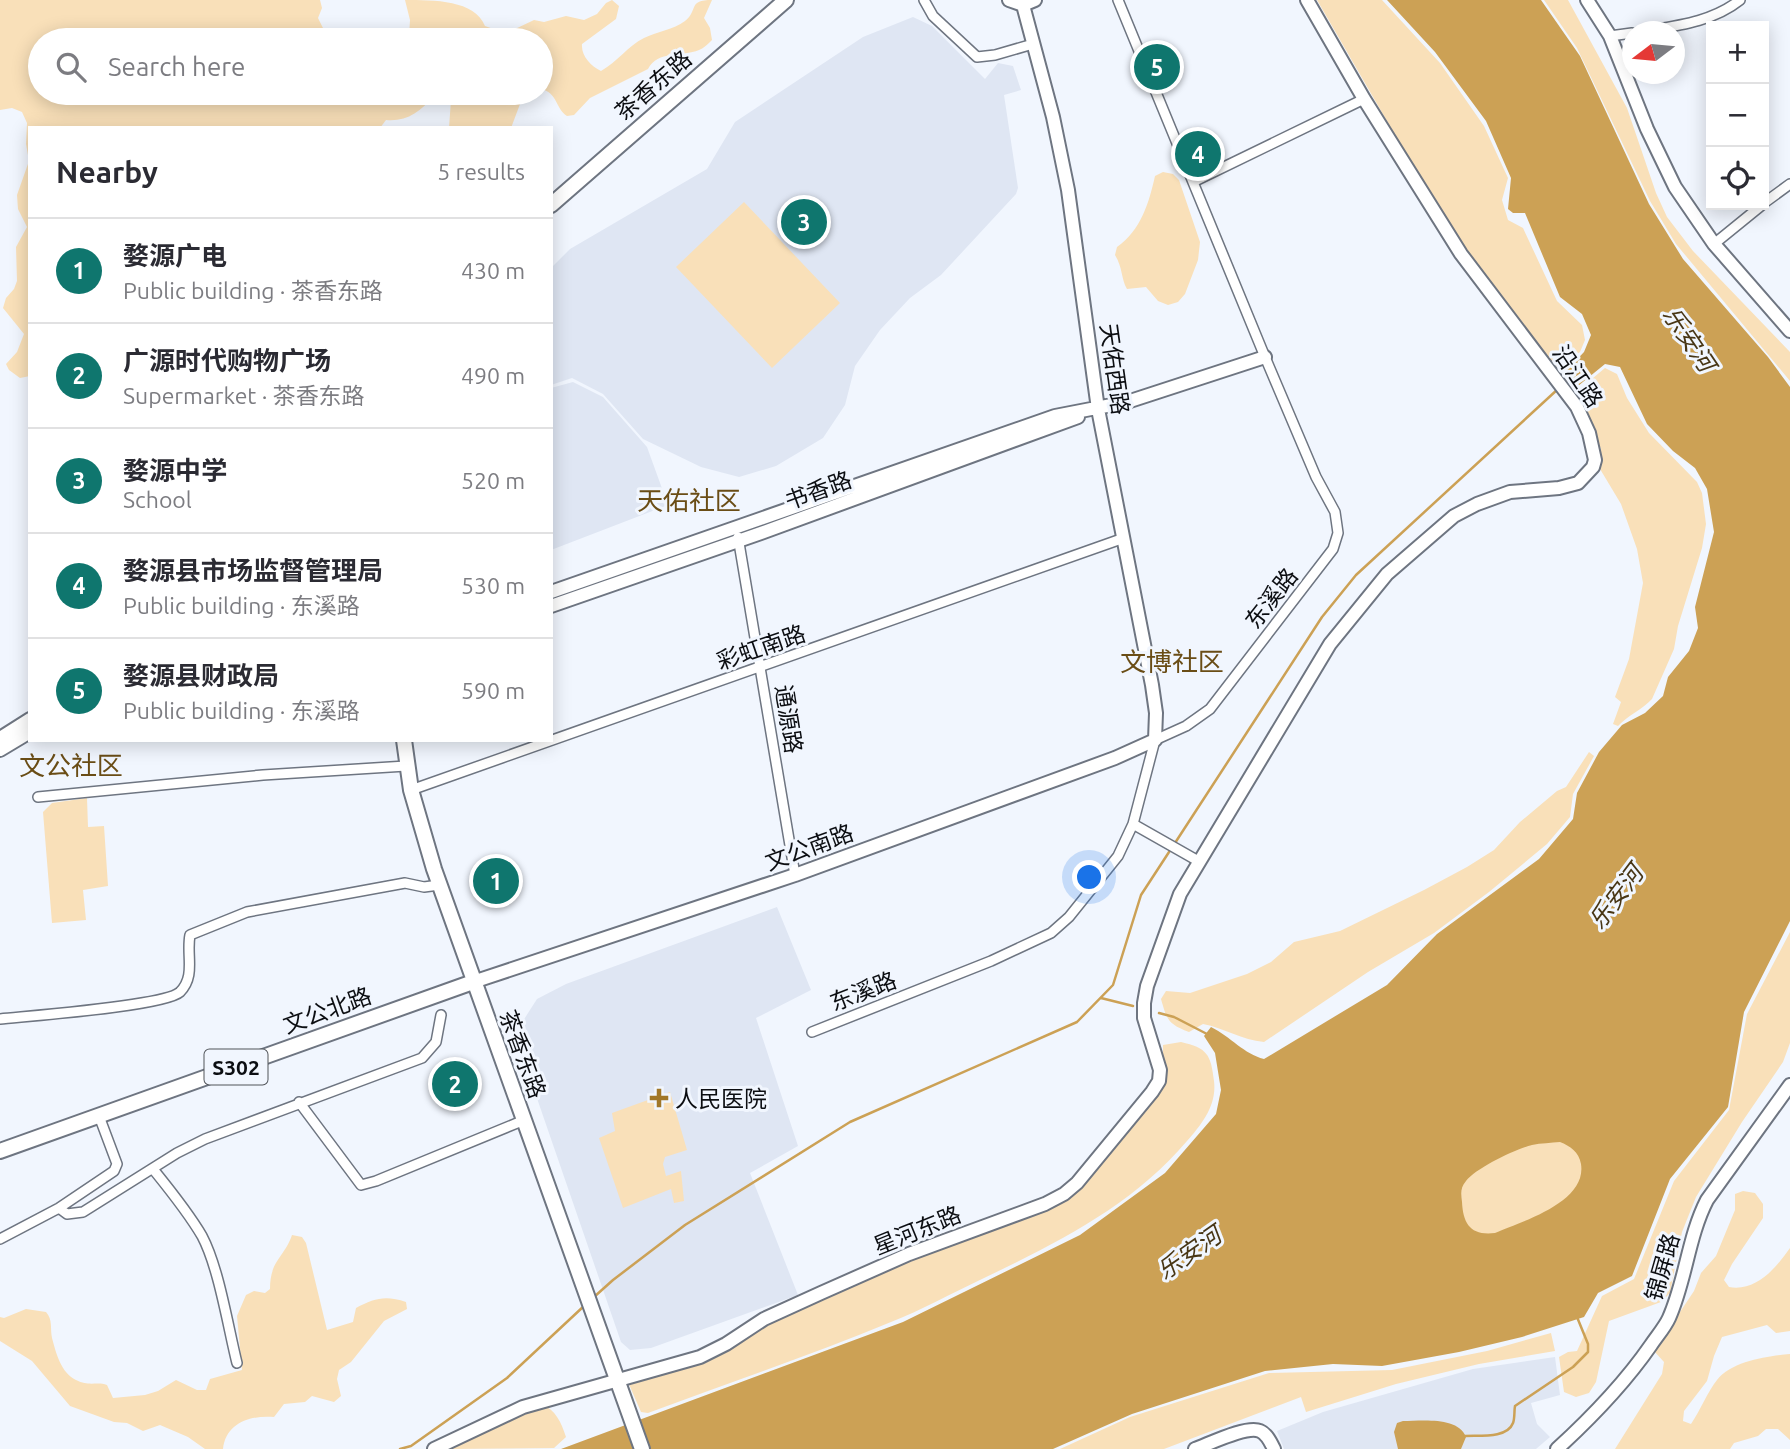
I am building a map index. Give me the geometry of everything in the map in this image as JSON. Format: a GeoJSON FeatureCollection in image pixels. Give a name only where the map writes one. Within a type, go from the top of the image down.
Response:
{"type":"FeatureCollection","features":[{"type":"Feature","properties":{"kind":"main road","name":"茶香东路"},"geometry":{"type":"LineString","coordinates":[[553,203],[786,0]]}},
{"type":"Feature","properties":{"kind":"main road","name":"茶香东路"},"geometry":{"type":"LineString","coordinates":[[404,742],[411,790],[439,885],[642,1449]]}},
{"type":"Feature","properties":{"kind":"main road","name":"文公北路"},"geometry":{"type":"LineString","coordinates":[[0,1151],[472,982]]}},
{"type":"Feature","properties":{"kind":"street"},"geometry":{"type":"LineString","coordinates":[[924,0],[933,16],[977,57],[995,55],[1033,44]]}},
{"type":"Feature","properties":{"kind":"street"},"geometry":{"type":"LineString","coordinates":[[1009,0],[1029,3]]}},
{"type":"Feature","properties":{"kind":"street","name":"东溪路"},"geometry":{"type":"LineString","coordinates":[[812,1032],[991,961],[1051,933],[1069,917],[1118,856],[1133,824],[1155,740],[1186,726],[1210,709],[1333,549],[1338,533],[1335,512],[1316,477],[1265,357],[1118,0]]}},
{"type":"Feature","properties":{"kind":"street","name":"沿江路"},"geometry":{"type":"LineString","coordinates":[[1200,862],[1330,644],[1387,573],[1454,516],[1510,492],[1559,488],[1578,482],[1593,467],[1594,452],[1589,433],[1577,407],[1461,254],[1364,99],[1307,0]]}},
{"type":"Feature","properties":{"kind":"street"},"geometry":{"type":"LineString","coordinates":[[1587,0],[1610,36],[1647,129],[1675,187],[1714,244],[1790,331]]}},
{"type":"Feature","properties":{"kind":"street"},"geometry":{"type":"LineString","coordinates":[[1685,24],[1700,21],[1730,8],[1740,0]]}},
{"type":"Feature","properties":{"kind":"street","name":"天佑西路"},"geometry":{"type":"LineString","coordinates":[[1029,3],[1033,44],[1054,117],[1068,190],[1098,409],[1152,685],[1156,713],[1155,740]]}},
{"type":"Feature","properties":{"kind":"street"},"geometry":{"type":"LineString","coordinates":[[1610,36],[1622,34]]}},
{"type":"Feature","properties":{"kind":"street"},"geometry":{"type":"LineString","coordinates":[[1193,182],[1364,99]]}},
{"type":"Feature","properties":{"kind":"street"},"geometry":{"type":"LineString","coordinates":[[1769,200],[1790,184]]}},
{"type":"Feature","properties":{"kind":"street"},"geometry":{"type":"LineString","coordinates":[[1714,244],[1756,210]]}},
{"type":"Feature","properties":{"kind":"street","name":"书香路"},"geometry":{"type":"LineString","coordinates":[[553,591],[737,534],[1098,409],[1265,357]]}},
{"type":"Feature","properties":{"kind":"street","name":"书香路"},"geometry":{"type":"LineString","coordinates":[[553,605],[737,534]]}},
{"type":"Feature","properties":{"kind":"street","name":"通源路"},"geometry":{"type":"LineString","coordinates":[[737,534],[795,875]]}},
{"type":"Feature","properties":{"kind":"street","name":"彩虹南路"},"geometry":{"type":"LineString","coordinates":[[553,740],[1124,538]]}},
{"type":"Feature","properties":{"kind":"street"},"geometry":{"type":"LineString","coordinates":[[0,737],[28,720]]}},
{"type":"Feature","properties":{"kind":"street"},"geometry":{"type":"LineString","coordinates":[[0,750],[28,733]]}},
{"type":"Feature","properties":{"kind":"street","name":"文公南路"},"geometry":{"type":"LineString","coordinates":[[472,982],[795,875],[1115,758],[1155,740]]}},
{"type":"Feature","properties":{"kind":"street","name":"彩虹南路"},"geometry":{"type":"LineString","coordinates":[[411,790],[548,742]]}},
{"type":"Feature","properties":{"kind":"street"},"geometry":{"type":"LineString","coordinates":[[38,797],[263,775],[406,766]]}},
{"type":"Feature","properties":{"kind":"street"},"geometry":{"type":"LineString","coordinates":[[1133,824],[1200,862]]}},
{"type":"Feature","properties":{"kind":"street","name":"星河东路"},"geometry":{"type":"LineString","coordinates":[[434,1449],[523,1407],[700,1357],[764,1319],[909,1254],[1045,1204],[1070,1188],[1152,1092],[1158,1081],[1160,1070],[1144,1018],[1147,986],[1180,894],[1200,862]]}},
{"type":"Feature","properties":{"kind":"street"},"geometry":{"type":"LineString","coordinates":[[0,1019],[123,1006],[169,998],[180,992],[189,979],[190,935],[247,912],[405,883],[425,887],[439,885]]}},
{"type":"Feature","properties":{"kind":"street"},"geometry":{"type":"LineString","coordinates":[[59,1208],[67,1214],[83,1212],[205,1139],[422,1058],[436,1042],[441,1015]]}},
{"type":"Feature","properties":{"kind":"street","name":"锦屏路"},"geometry":{"type":"LineString","coordinates":[[1558,1449],[1591,1419],[1633,1370],[1668,1320],[1684,1277],[1697,1221],[1707,1200],[1790,1085]]}},
{"type":"Feature","properties":{"kind":"street"},"geometry":{"type":"LineString","coordinates":[[299,1102],[361,1185],[522,1121]]}},
{"type":"Feature","properties":{"kind":"street"},"geometry":{"type":"LineString","coordinates":[[0,1238],[59,1208],[116,1169],[99,1116]]}},
{"type":"Feature","properties":{"kind":"street"},"geometry":{"type":"LineString","coordinates":[[153,1169],[202,1237],[211,1259],[237,1363]]}},
{"type":"Feature","properties":{"kind":"street"},"geometry":{"type":"LineString","coordinates":[[1195,1449],[1250,1430],[1260,1431],[1274,1449]]}},
{"type":"Feature","properties":{"kind":"shaded area"},"geometry":{"type":"Polygon","coordinates":[[[0,0],[320,0],[322,8],[318,18],[323,28],[28,28],[28,105],[425,105],[413,115],[386,120],[382,126],[28,126],[28,155],[27,123],[22,112],[12,108],[0,110],[0,0]]]}},
{"type":"Feature","properties":{"kind":"shaded area"},"geometry":{"type":"Polygon","coordinates":[[[405,0],[440,1],[463,6],[491,28],[410,28],[405,0]]]}},
{"type":"Feature","properties":{"kind":"shaded area"},"geometry":{"type":"Polygon","coordinates":[[[612,0],[619,6],[616,19],[582,44],[587,60],[601,71],[638,41],[676,26],[689,17],[696,4],[712,0],[704,18],[710,28],[712,40],[704,47],[658,59],[648,69],[590,98],[574,115],[567,116],[554,97],[553,28],[517,28],[534,20],[544,22],[566,16],[584,20],[597,14],[612,0]]]}},
{"type":"Feature","properties":{"kind":"shaded area"},"geometry":{"type":"Polygon","coordinates":[[[1317,0],[1382,0],[1440,63],[1484,126],[1508,178],[1502,200],[1508,220],[1523,228],[1557,301],[1582,325],[1585,340],[1580,352],[1560,368],[1553,364],[1465,252],[1317,0]]]}},
{"type":"Feature","properties":{"kind":"shaded area"},"geometry":{"type":"Polygon","coordinates":[[[1544,0],[1568,0],[1627,108],[1667,217],[1693,251],[1790,352],[1790,381],[1676,244],[1650,201],[1577,48],[1544,0]]]}},
{"type":"Feature","properties":{"kind":"shaded area"},"geometry":{"type":"Polygon","coordinates":[[[913,17],[932,26],[985,79],[998,63],[1013,66],[1021,90],[1004,95],[1018,188],[1016,194],[941,275],[910,298],[880,330],[855,366],[845,405],[823,438],[776,466],[739,477],[701,467],[643,439],[603,394],[572,378],[553,384],[553,266],[570,249],[707,169],[735,122],[863,37],[913,17]]]}},
{"type":"Feature","properties":{"kind":"shaded area"},"geometry":{"type":"Polygon","coordinates":[[[451,105],[520,105],[512,126],[449,126],[451,105]]]}},
{"type":"Feature","properties":{"kind":"shaded area"},"geometry":{"type":"Polygon","coordinates":[[[28,164],[28,376],[20,378],[9,370],[6,364],[17,352],[24,334],[3,308],[17,281],[16,247],[27,227],[18,209],[17,195],[28,164]]]}},
{"type":"Feature","properties":{"kind":"shaded area"},"geometry":{"type":"Polygon","coordinates":[[[1163,172],[1173,174],[1179,180],[1200,242],[1198,260],[1185,294],[1178,302],[1168,305],[1158,301],[1146,287],[1127,289],[1115,255],[1117,247],[1132,233],[1143,215],[1155,176],[1163,172]]]}},
{"type":"Feature","properties":{"kind":"shaded area"},"geometry":{"type":"Polygon","coordinates":[[[744,202],[840,303],[772,368],[676,267],[744,202]]]}},
{"type":"Feature","properties":{"kind":"shaded area"},"geometry":{"type":"Polygon","coordinates":[[[1605,368],[1617,374],[1627,398],[1649,433],[1697,482],[1702,493],[1706,524],[1674,649],[1652,699],[1618,726],[1613,724],[1621,702],[1615,697],[1629,659],[1643,583],[1637,549],[1621,504],[1600,469],[1601,449],[1583,407],[1581,388],[1605,368]]]}},
{"type":"Feature","properties":{"kind":"shaded area"},"geometry":{"type":"Polygon","coordinates":[[[573,382],[603,397],[647,447],[668,505],[553,549],[553,387],[573,382]]]}},
{"type":"Feature","properties":{"kind":"shaded area"},"geometry":{"type":"Polygon","coordinates":[[[1589,752],[1594,756],[1573,794],[1570,817],[1547,844],[1434,933],[1368,972],[1264,1042],[1203,1024],[1189,1032],[1172,1024],[1167,1017],[1161,999],[1166,991],[1190,993],[1247,974],[1271,962],[1294,942],[1340,931],[1467,867],[1494,850],[1520,822],[1557,791],[1566,787],[1589,752]]]}},
{"type":"Feature","properties":{"kind":"shaded area"},"geometry":{"type":"Polygon","coordinates":[[[87,798],[88,827],[104,826],[108,886],[83,890],[86,920],[52,923],[43,812],[52,803],[87,798]]]}},
{"type":"Feature","properties":{"kind":"shaded area","name":"人民医院"},"geometry":{"type":"Polygon","coordinates":[[[777,907],[811,990],[756,1018],[798,1146],[750,1173],[798,1295],[651,1348],[630,1350],[621,1342],[520,1049],[521,1024],[537,999],[566,984],[777,907]]]}},
{"type":"Feature","properties":{"kind":"shaded area"},"geometry":{"type":"Polygon","coordinates":[[[1790,932],[1790,1043],[1783,1062],[1696,1197],[1682,1232],[1670,1293],[1661,1302],[1609,1321],[1596,1382],[1589,1393],[1576,1397],[1564,1392],[1559,1357],[1577,1351],[1602,1296],[1634,1279],[1674,1181],[1729,1110],[1747,1014],[1790,932]]]}},
{"type":"Feature","properties":{"kind":"shaded area"},"geometry":{"type":"Polygon","coordinates":[[[1181,1042],[1197,1047],[1209,1058],[1214,1090],[1211,1106],[1187,1141],[1142,1185],[1118,1204],[1065,1237],[926,1307],[648,1413],[641,1412],[628,1382],[657,1372],[780,1308],[1065,1196],[1155,1092],[1163,1061],[1163,1045],[1181,1042]]]}},
{"type":"Feature","properties":{"kind":"shaded area"},"geometry":{"type":"Polygon","coordinates":[[[670,1092],[687,1150],[665,1157],[663,1164],[666,1176],[681,1171],[684,1201],[674,1203],[671,1189],[623,1208],[599,1138],[615,1131],[612,1113],[670,1092]]]}},
{"type":"Feature","properties":{"kind":"shaded area"},"geometry":{"type":"Polygon","coordinates":[[[1550,1133],[1648,1159],[1308,1339],[1445,1183],[1550,1133]]]}},
{"type":"Feature","properties":{"kind":"shaded area"},"geometry":{"type":"Polygon","coordinates":[[[1743,1191],[1755,1193],[1763,1204],[1763,1218],[1724,1280],[1729,1287],[1748,1286],[1772,1270],[1790,1248],[1790,1331],[1776,1333],[1767,1325],[1722,1337],[1707,1381],[1684,1411],[1683,1421],[1691,1424],[1717,1380],[1732,1368],[1761,1358],[1790,1354],[1790,1440],[1778,1429],[1766,1429],[1758,1436],[1734,1443],[1730,1449],[1615,1449],[1662,1374],[1664,1362],[1654,1351],[1694,1291],[1701,1273],[1716,1256],[1735,1210],[1735,1194],[1743,1191]]]}},
{"type":"Feature","properties":{"kind":"shaded area"},"geometry":{"type":"Polygon","coordinates":[[[292,1235],[302,1237],[306,1243],[327,1330],[353,1322],[356,1308],[374,1300],[399,1300],[406,1302],[407,1309],[384,1321],[351,1362],[339,1370],[337,1379],[341,1396],[334,1402],[312,1396],[305,1402],[284,1404],[274,1417],[248,1419],[229,1433],[223,1449],[205,1449],[188,1437],[160,1425],[143,1431],[127,1423],[114,1422],[70,1406],[32,1361],[0,1341],[0,1317],[4,1318],[26,1309],[46,1312],[50,1318],[52,1338],[60,1362],[66,1373],[76,1380],[107,1385],[113,1398],[145,1395],[176,1380],[197,1390],[206,1390],[210,1379],[242,1370],[237,1316],[246,1295],[254,1291],[265,1293],[270,1289],[272,1272],[292,1235]]]}},
{"type":"Feature","properties":{"kind":"shaded area"},"geometry":{"type":"Polygon","coordinates":[[[1551,1333],[1555,1351],[1479,1364],[1396,1384],[1306,1412],[1301,1397],[1164,1449],[1060,1449],[1130,1417],[1269,1373],[1392,1370],[1487,1351],[1551,1333]]]}},
{"type":"Feature","properties":{"kind":"shaded area"},"geometry":{"type":"Polygon","coordinates":[[[1555,1357],[1560,1395],[1531,1403],[1537,1424],[1550,1437],[1536,1449],[1284,1449],[1277,1431],[1323,1412],[1473,1369],[1555,1357]]]}},
{"type":"Feature","properties":{"kind":"shaded area"},"geometry":{"type":"Polygon","coordinates":[[[541,1404],[557,1417],[566,1437],[554,1448],[448,1449],[541,1404]]]}},
{"type":"Feature","properties":{"kind":"water","name":"乐安河"},"geometry":{"type":"Polygon","coordinates":[[[1387,0],[1541,0],[1580,56],[1649,204],[1683,259],[1768,357],[1790,387],[1790,921],[1744,1012],[1728,1107],[1670,1179],[1632,1276],[1598,1293],[1584,1317],[1522,1337],[1382,1366],[1333,1364],[1265,1371],[1132,1414],[1053,1449],[561,1449],[903,1322],[1080,1235],[1165,1173],[1216,1114],[1221,1090],[1215,1053],[1204,1036],[1211,1027],[1264,1059],[1387,985],[1437,934],[1539,859],[1573,819],[1577,793],[1599,752],[1622,725],[1645,713],[1663,696],[1668,677],[1689,651],[1698,628],[1695,607],[1714,532],[1707,489],[1695,468],[1673,451],[1647,424],[1620,367],[1605,364],[1578,386],[1566,371],[1584,352],[1591,335],[1582,314],[1560,297],[1525,213],[1513,213],[1508,209],[1511,178],[1486,121],[1435,52],[1387,0]],[[1560,1142],[1525,1147],[1471,1176],[1464,1184],[1461,1194],[1464,1217],[1470,1227],[1480,1233],[1495,1233],[1536,1216],[1564,1199],[1574,1189],[1580,1177],[1581,1164],[1576,1153],[1560,1142]]]}},
{"type":"Feature","properties":{"kind":"water"},"geometry":{"type":"Polygon","coordinates":[[[1397,1423],[1447,1423],[1462,1430],[1466,1437],[1461,1449],[1398,1449],[1394,1432],[1397,1423]]]}},
{"type":"Feature","properties":{"kind":"waterway"},"geometry":{"type":"LineString","coordinates":[[1563,384],[1574,375]]}},
{"type":"Feature","properties":{"kind":"waterway"},"geometry":{"type":"LineString","coordinates":[[1175,843],[1322,617],[1356,575],[1558,389]]}},
{"type":"Feature","properties":{"kind":"waterway"},"geometry":{"type":"LineString","coordinates":[[594,1297],[685,1225],[850,1122],[1077,1022],[1113,985],[1141,895],[1171,849]]}},
{"type":"Feature","properties":{"kind":"waterway"},"geometry":{"type":"LineString","coordinates":[[1101,998],[1133,1006]]}},
{"type":"Feature","properties":{"kind":"waterway"},"geometry":{"type":"LineString","coordinates":[[1159,1013],[1174,1017],[1207,1034]]}},
{"type":"Feature","properties":{"kind":"waterway"},"geometry":{"type":"LineString","coordinates":[[400,1449],[411,1446],[507,1378],[584,1306]]}},
{"type":"Feature","properties":{"kind":"waterway"},"geometry":{"type":"LineString","coordinates":[[1465,1436],[1505,1432],[1513,1423],[1515,1406],[1573,1367],[1588,1352],[1588,1344],[1577,1317]]}},
{"type":"Feature","properties":{"kind":"place","name":"婺源县财政局"},"geometry":{"type":"Point","coordinates":[1157,67]}},
{"type":"Feature","properties":{"kind":"place","name":"婺源县市场监督管理局"},"geometry":{"type":"Point","coordinates":[1198,154]}},
{"type":"Feature","properties":{"kind":"place","name":"婺源中学"},"geometry":{"type":"Point","coordinates":[804,222]}},
{"type":"Feature","properties":{"kind":"place","name":"婺源广电"},"geometry":{"type":"Point","coordinates":[496,881]}},
{"type":"Feature","properties":{"kind":"place","name":"广源时代购物广场"},"geometry":{"type":"Point","coordinates":[455,1084]}},
{"type":"Feature","properties":{"kind":"place","name":"人民医院"},"geometry":{"type":"Point","coordinates":[659,1098]}},
{"type":"Feature","properties":{"kind":"district","name":"天佑社区"},"geometry":{"type":"Point","coordinates":[689,500]}},
{"type":"Feature","properties":{"kind":"district","name":"文博社区"},"geometry":{"type":"Point","coordinates":[1172,661]}},
{"type":"Feature","properties":{"kind":"district","name":"文公社区"},"geometry":{"type":"Point","coordinates":[71,765]}}]}
